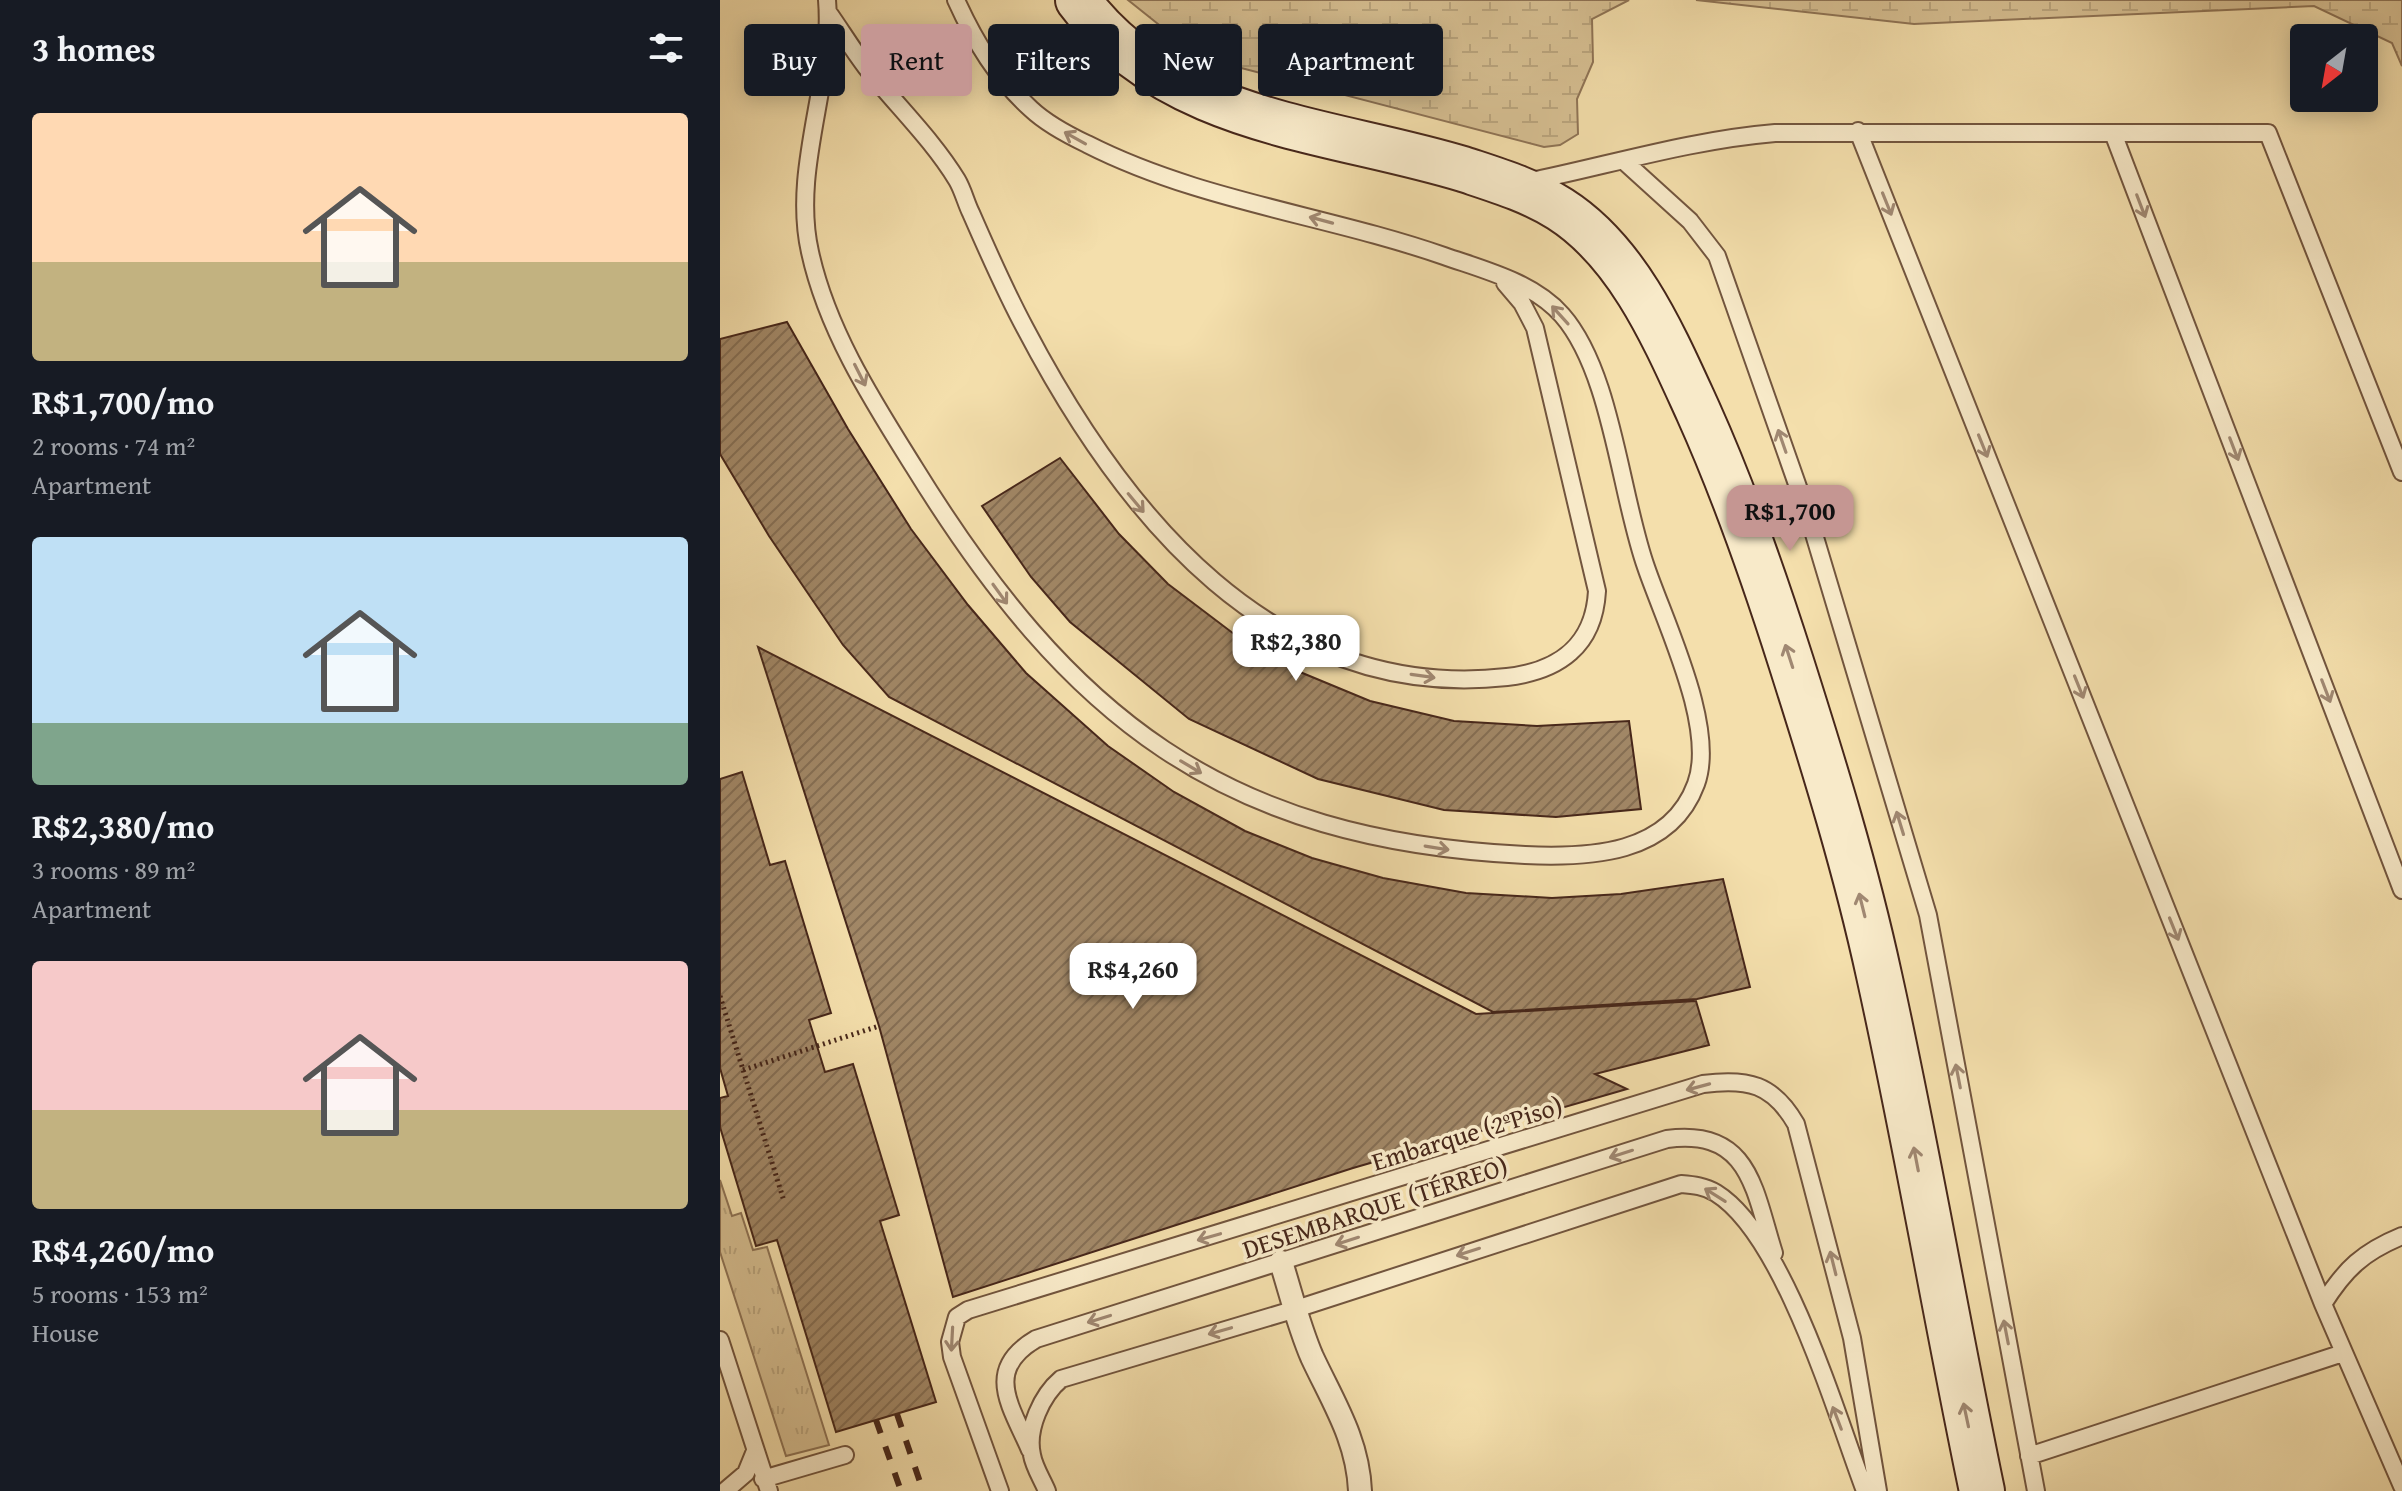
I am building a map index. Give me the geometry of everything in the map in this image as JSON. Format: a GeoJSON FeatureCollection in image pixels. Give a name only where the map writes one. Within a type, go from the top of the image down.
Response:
{"type":"FeatureCollection","features":[{"type":"Feature","properties":{"kind":"main road"},"geometry":{"type":"LineString","coordinates":[[1078,0],[1107,34],[1152,70],[1204,99],[1255,118],[1438,162],[1513,185],[1560,209],[1589,232],[1616,261],[1668,345],[1723,465],[1771,600],[1849,853],[1904,1095],[1982,1491]]}},
{"type":"Feature","properties":{"kind":"street"},"geometry":{"type":"LineString","coordinates":[[1281,1262],[1311,1354],[1352,1439],[1360,1491]]}},
{"type":"Feature","properties":{"kind":"lane"},"geometry":{"type":"LineString","coordinates":[[828,6],[803,205],[809,250],[826,305],[875,405],[954,532],[1015,614],[1093,697],[1144,738],[1251,798],[1360,834],[1501,854],[1583,855],[1617,852],[1641,843],[1680,814],[1697,781],[1703,743],[1697,713],[1638,545],[1597,382],[1578,339],[1564,317],[1545,299],[1496,274],[1423,248],[1164,178],[1124,163],[1036,114],[983,54],[956,0]]}},
{"type":"Feature","properties":{"kind":"lane"},"geometry":{"type":"LineString","coordinates":[[828,6],[865,65],[958,182],[1024,328],[1089,441],[1134,502],[1205,575],[1275,626],[1315,647],[1401,673],[1478,680],[1536,672],[1558,662],[1576,650],[1596,615],[1597,591],[1535,328],[1522,303],[1496,274]]}},
{"type":"Feature","properties":{"kind":"lane"},"geometry":{"type":"LineString","coordinates":[[1513,185],[1625,162],[1710,139],[1858,131],[2268,133],[2402,472]]}},
{"type":"Feature","properties":{"kind":"lane"},"geometry":{"type":"LineString","coordinates":[[1858,131],[2323,1304],[2402,1486]]}},
{"type":"Feature","properties":{"kind":"lane"},"geometry":{"type":"LineString","coordinates":[[2113,133],[2402,890]]}},
{"type":"Feature","properties":{"kind":"lane"},"geometry":{"type":"LineString","coordinates":[[1625,162],[1690,221],[1717,256],[1811,524],[1928,915],[2036,1491]]}},
{"type":"Feature","properties":{"kind":"lane","name":"Embarque (2ºPiso)"},"geometry":{"type":"LineString","coordinates":[[1000,1491],[950,1342],[957,1317],[968,1310],[1703,1084],[1728,1081],[1770,1091],[1783,1103],[1796,1124],[1852,1338],[1878,1491]]}},
{"type":"Feature","properties":{"kind":"lane","name":"DESEMBARQUE (TÉRREO)"},"geometry":{"type":"LineString","coordinates":[[1047,1491],[1004,1388],[1004,1374],[1017,1350],[1036,1339],[1667,1139],[1688,1136],[1714,1140],[1733,1152],[1748,1172],[1780,1269],[1865,1491]]}},
{"type":"Feature","properties":{"kind":"lane","name":"DESEMBARQUE (TÉRREO)"},"geometry":{"type":"LineString","coordinates":[[1031,1453],[1035,1418],[1049,1389],[1061,1379],[1296,1309],[1664,1187],[1681,1184],[1700,1186],[1717,1194],[1742,1216],[1780,1269]]}},
{"type":"Feature","properties":{"kind":"lane"},"geometry":{"type":"LineString","coordinates":[[2323,1304],[2343,1271],[2379,1245],[2402,1236]]}},
{"type":"Feature","properties":{"kind":"lane"},"geometry":{"type":"LineString","coordinates":[[720,1340],[766,1485],[845,1455]]}},
{"type":"Feature","properties":{"kind":"lane"},"geometry":{"type":"LineString","coordinates":[[2029,1456],[2343,1353]]}},
{"type":"Feature","properties":{"kind":"lane"},"geometry":{"type":"LineString","coordinates":[[725,1491],[746,1473],[755,1451]]}},
{"type":"Feature","properties":{"kind":"path"},"geometry":{"type":"LineString","coordinates":[[720,996],[784,1201]]}},
{"type":"Feature","properties":{"kind":"path"},"geometry":{"type":"LineString","coordinates":[[743,1070],[879,1026]]}},
{"type":"Feature","properties":{"kind":"green space"},"geometry":{"type":"Polygon","coordinates":[[[1128,0],[1629,0],[1592,19],[1593,62],[1577,99],[1578,134],[1560,145],[1544,147],[1348,96],[1443,96],[1443,24],[1258,24],[1258,72],[1242,68],[1242,24],[1158,24],[1128,0]]]}},
{"type":"Feature","properties":{"kind":"green space"},"geometry":{"type":"Polygon","coordinates":[[[1696,0],[2402,0],[2402,66],[2392,43],[2378,36],[2378,24],[2352,24],[2314,6],[1914,24],[1696,0]]]}},
{"type":"Feature","properties":{"kind":"green space"},"geometry":{"type":"Polygon","coordinates":[[[720,1180],[732,1216],[741,1213],[753,1250],[767,1247],[829,1445],[786,1456],[720,1252],[720,1180]]]}},
{"type":"Feature","properties":{"kind":"building"},"geometry":{"type":"Polygon","coordinates":[[[787,322],[848,429],[911,529],[968,605],[1026,673],[1108,746],[1174,792],[1245,831],[1312,858],[1383,878],[1466,893],[1552,898],[1621,894],[1723,879],[1750,987],[1697,999],[1493,1012],[889,697],[843,645],[769,536],[720,454],[720,339],[787,322]]]}},
{"type":"Feature","properties":{"kind":"building"},"geometry":{"type":"Polygon","coordinates":[[[1060,458],[1119,534],[1168,584],[1234,634],[1300,672],[1370,701],[1454,721],[1537,726],[1629,721],[1641,809],[1556,817],[1444,810],[1318,779],[1189,719],[1070,622],[1031,577],[982,506],[1060,458]]]}},
{"type":"Feature","properties":{"kind":"building"},"geometry":{"type":"Polygon","coordinates":[[[758,647],[1476,1014],[1696,1001],[1709,1045],[1595,1074],[1627,1089],[1353,1168],[953,1297],[879,1026],[758,647]]]}},
{"type":"Feature","properties":{"kind":"building"},"geometry":{"type":"Polygon","coordinates":[[[742,772],[770,865],[785,861],[831,1013],[809,1020],[825,1072],[853,1064],[899,1215],[880,1221],[936,1402],[836,1432],[777,1240],[756,1246],[720,1127],[720,1098],[728,1096],[720,1068],[720,779],[742,772]]]}},
{"type":"Feature","properties":{"kind":"railway"},"geometry":{"type":"LineString","coordinates":[[897,1414],[923,1491]]}},
{"type":"Feature","properties":{"kind":"railway"},"geometry":{"type":"LineString","coordinates":[[876,1420],[901,1491]]}}]}
